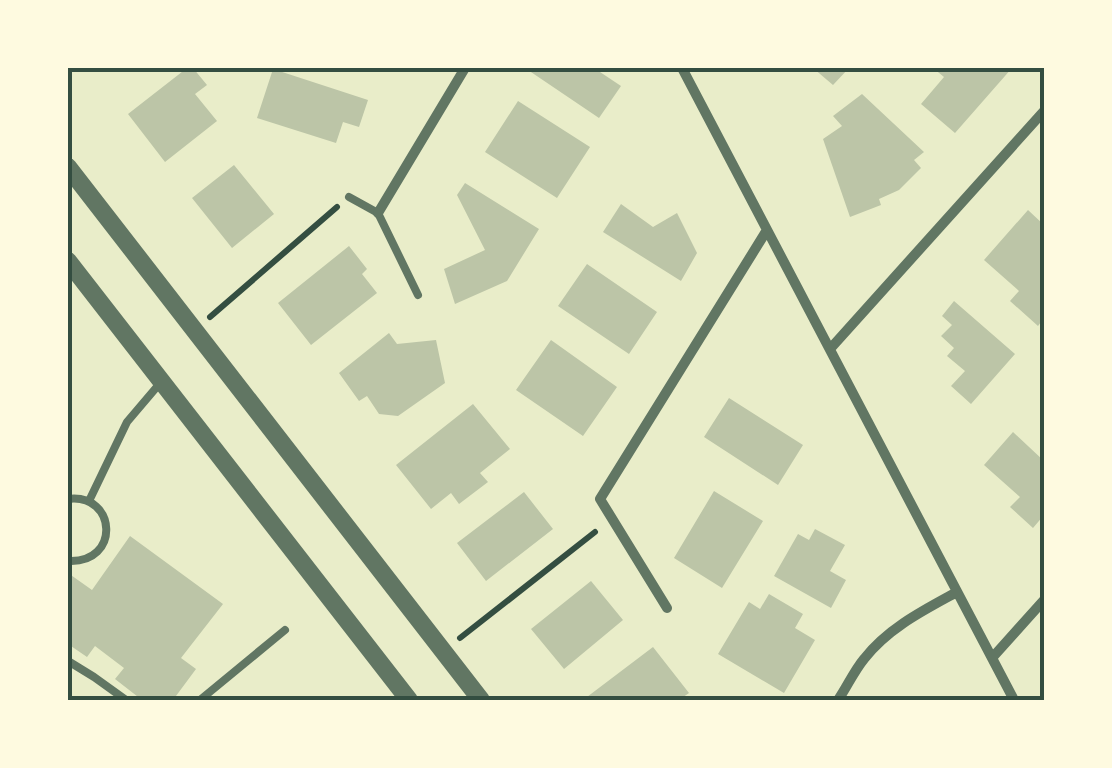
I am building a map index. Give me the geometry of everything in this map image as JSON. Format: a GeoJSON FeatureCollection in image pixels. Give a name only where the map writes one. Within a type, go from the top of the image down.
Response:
{"type":"FeatureCollection","features":[{"type":"Feature","properties":{"kind":"street"},"geometry":{"type":"LineString","coordinates":[[378,213],[465,68]]}},
{"type":"Feature","properties":{"kind":"street"},"geometry":{"type":"LineString","coordinates":[[682,68],[1014,700]]}},
{"type":"Feature","properties":{"kind":"street"},"geometry":{"type":"LineString","coordinates":[[830,349],[1044,111]]}},
{"type":"Feature","properties":{"kind":"street"},"geometry":{"type":"LineString","coordinates":[[1026,134],[1044,130]]}},
{"type":"Feature","properties":{"kind":"street"},"geometry":{"type":"LineString","coordinates":[[68,168],[481,700]]}},
{"type":"Feature","properties":{"kind":"street"},"geometry":{"type":"LineString","coordinates":[[667,608],[600,499],[767,230]]}},
{"type":"Feature","properties":{"kind":"street"},"geometry":{"type":"LineString","coordinates":[[68,261],[409,700]]}},
{"type":"Feature","properties":{"kind":"street"},"geometry":{"type":"LineString","coordinates":[[838,700],[864,659],[882,641],[910,618],[957,592]]}},
{"type":"Feature","properties":{"kind":"street"},"geometry":{"type":"LineString","coordinates":[[992,658],[1044,600]]}},
{"type":"Feature","properties":{"kind":"lane"},"geometry":{"type":"LineString","coordinates":[[350,197],[378,213],[418,295]]}},
{"type":"Feature","properties":{"kind":"lane"},"geometry":{"type":"LineString","coordinates":[[88,501],[127,422],[162,382]]}},
{"type":"Feature","properties":{"kind":"lane"},"geometry":{"type":"LineString","coordinates":[[68,499],[88,501],[98,509],[107,532],[96,554],[86,560],[68,561]]}},
{"type":"Feature","properties":{"kind":"lane"},"geometry":{"type":"LineString","coordinates":[[200,700],[284,630]]}},
{"type":"Feature","properties":{"kind":"lane"},"geometry":{"type":"LineString","coordinates":[[68,662],[126,700]]}},
{"type":"Feature","properties":{"kind":"path"},"geometry":{"type":"LineString","coordinates":[[194,331],[350,197]]}},
{"type":"Feature","properties":{"kind":"path"},"geometry":{"type":"LineString","coordinates":[[443,652],[612,519]]}},
{"type":"Feature","properties":{"kind":"building"},"geometry":{"type":"Polygon","coordinates":[[[187,68],[193,68],[207,85],[195,94],[217,121],[165,162],[128,114],[187,68]]]}},
{"type":"Feature","properties":{"kind":"building"},"geometry":{"type":"Polygon","coordinates":[[[525,68],[594,68],[621,86],[599,118],[525,68]]]}},
{"type":"Feature","properties":{"kind":"building"},"geometry":{"type":"Polygon","coordinates":[[[813,68],[849,68],[833,85],[813,68]]]}},
{"type":"Feature","properties":{"kind":"building"},"geometry":{"type":"Polygon","coordinates":[[[933,68],[1012,68],[955,133],[921,104],[944,77],[933,68]]]}},
{"type":"Feature","properties":{"kind":"building"},"geometry":{"type":"Polygon","coordinates":[[[273,69],[368,100],[359,127],[343,122],[336,143],[257,118],[273,69]]]}},
{"type":"Feature","properties":{"kind":"building"},"geometry":{"type":"Polygon","coordinates":[[[862,94],[924,152],[914,160],[921,168],[899,190],[879,199],[881,205],[850,217],[823,139],[842,126],[833,116],[862,94]]]}},
{"type":"Feature","properties":{"kind":"building"},"geometry":{"type":"Polygon","coordinates":[[[518,101],[590,147],[557,198],[485,152],[518,101]]]}},
{"type":"Feature","properties":{"kind":"building"},"geometry":{"type":"Polygon","coordinates":[[[234,165],[274,214],[232,248],[192,198],[234,165]]]}},
{"type":"Feature","properties":{"kind":"building"},"geometry":{"type":"Polygon","coordinates":[[[465,183],[539,229],[507,281],[455,304],[444,269],[485,250],[457,195],[465,183]]]}},
{"type":"Feature","properties":{"kind":"building"},"geometry":{"type":"Polygon","coordinates":[[[621,204],[653,227],[677,213],[697,253],[681,281],[603,232],[621,204]]]}},
{"type":"Feature","properties":{"kind":"building"},"geometry":{"type":"Polygon","coordinates":[[[1028,210],[1044,225],[1044,318],[1038,326],[1010,301],[1019,291],[984,260],[1028,210]]]}},
{"type":"Feature","properties":{"kind":"building"},"geometry":{"type":"Polygon","coordinates":[[[349,246],[367,269],[362,274],[377,293],[311,345],[278,303],[349,246]]]}},
{"type":"Feature","properties":{"kind":"building"},"geometry":{"type":"Polygon","coordinates":[[[587,264],[657,312],[629,354],[558,306],[587,264]]]}},
{"type":"Feature","properties":{"kind":"building"},"geometry":{"type":"Polygon","coordinates":[[[954,301],[1015,354],[971,404],[951,386],[965,371],[947,356],[954,348],[941,336],[952,325],[942,316],[954,301]]]}},
{"type":"Feature","properties":{"kind":"building"},"geometry":{"type":"Polygon","coordinates":[[[389,333],[397,344],[436,340],[445,383],[398,416],[379,414],[367,396],[359,401],[339,373],[389,333]]]}},
{"type":"Feature","properties":{"kind":"building"},"geometry":{"type":"Polygon","coordinates":[[[551,340],[617,387],[583,436],[516,390],[551,340]]]}},
{"type":"Feature","properties":{"kind":"building"},"geometry":{"type":"Polygon","coordinates":[[[729,398],[803,445],[778,485],[704,437],[729,398]]]}},
{"type":"Feature","properties":{"kind":"building"},"geometry":{"type":"Polygon","coordinates":[[[473,404],[510,449],[480,473],[488,482],[459,504],[451,493],[431,509],[396,465],[473,404]]]}},
{"type":"Feature","properties":{"kind":"building"},"geometry":{"type":"Polygon","coordinates":[[[1013,432],[1044,461],[1044,515],[1033,528],[1010,507],[1020,497],[984,465],[1013,432]]]}},
{"type":"Feature","properties":{"kind":"building"},"geometry":{"type":"Polygon","coordinates":[[[714,491],[763,521],[722,588],[674,558],[714,491]]]}},
{"type":"Feature","properties":{"kind":"building"},"geometry":{"type":"Polygon","coordinates":[[[524,492],[553,529],[486,581],[457,543],[524,492]]]}},
{"type":"Feature","properties":{"kind":"building"},"geometry":{"type":"Polygon","coordinates":[[[815,529],[845,545],[830,571],[846,580],[831,608],[774,576],[798,534],[809,540],[815,529]]]}},
{"type":"Feature","properties":{"kind":"building"},"geometry":{"type":"Polygon","coordinates":[[[130,536],[223,604],[181,658],[196,669],[173,700],[142,700],[115,679],[124,668],[95,646],[87,657],[68,644],[68,573],[92,590],[130,536]]]}},
{"type":"Feature","properties":{"kind":"building"},"geometry":{"type":"Polygon","coordinates":[[[591,581],[623,620],[564,669],[531,629],[591,581]]]}},
{"type":"Feature","properties":{"kind":"building"},"geometry":{"type":"Polygon","coordinates":[[[769,594],[803,614],[795,628],[815,640],[784,693],[718,654],[749,602],[760,609],[769,594]]]}},
{"type":"Feature","properties":{"kind":"building"},"geometry":{"type":"Polygon","coordinates":[[[653,647],[689,693],[679,700],[583,700],[653,647]]]}}]}
